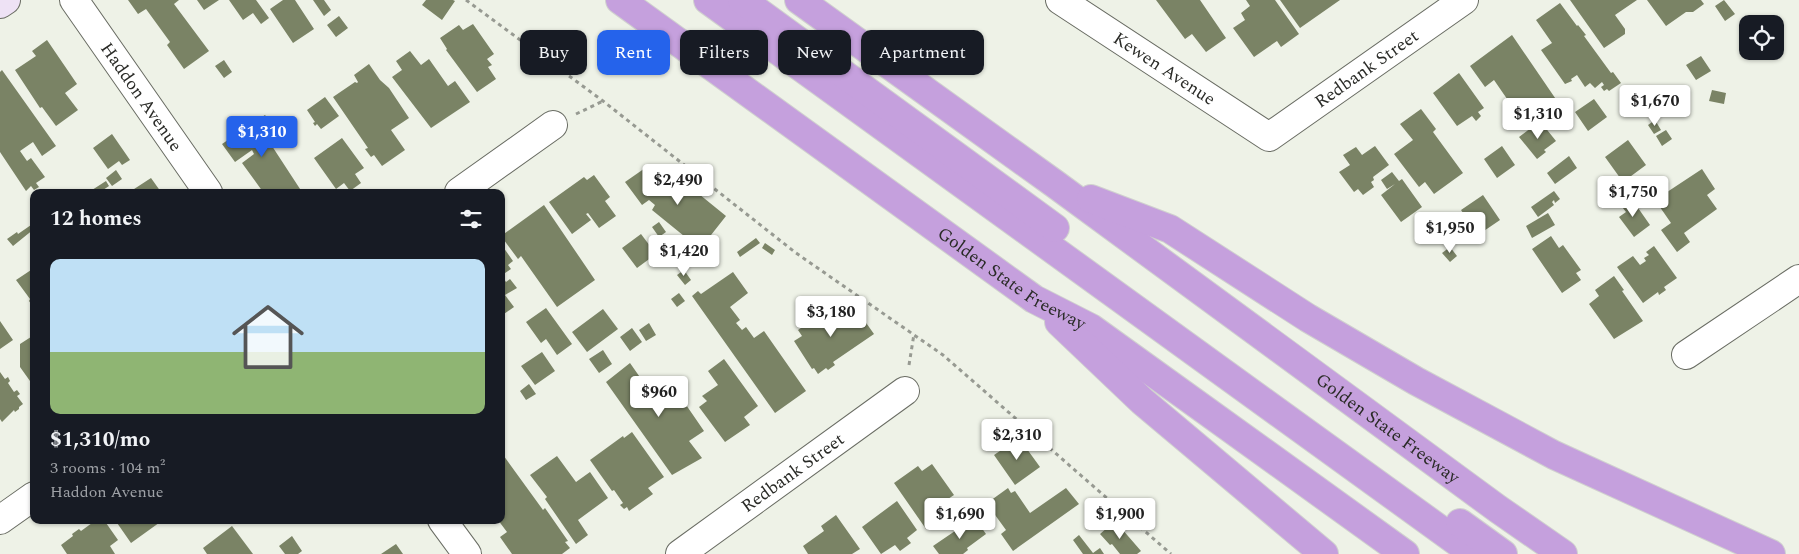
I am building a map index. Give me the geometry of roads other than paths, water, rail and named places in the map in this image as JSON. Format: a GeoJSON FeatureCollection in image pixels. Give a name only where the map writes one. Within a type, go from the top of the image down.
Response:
{"type":"FeatureCollection","features":[{"type":"Feature","properties":{"kind":"highway","name":"Golden State Freeway"},"geometry":{"type":"LineString","coordinates":[[620,0],[1034,299],[1091,328],[1405,554]]}},
{"type":"Feature","properties":{"kind":"highway"},"geometry":{"type":"LineString","coordinates":[[708,0],[1474,554]]}},
{"type":"Feature","properties":{"kind":"highway"},"geometry":{"type":"LineString","coordinates":[[742,0],[1503,554]]}},
{"type":"Feature","properties":{"kind":"highway","name":"Golden State Freeway"},"geometry":{"type":"LineString","coordinates":[[799,0],[1055,184],[1498,509],[1563,554]]}},
{"type":"Feature","properties":{"kind":"highway"},"geometry":{"type":"LineString","coordinates":[[1055,184],[1170,229],[1308,318],[1416,381],[1554,455],[1771,554]]}},
{"type":"Feature","properties":{"kind":"highway"},"geometry":{"type":"LineString","coordinates":[[1034,299],[1142,401],[1324,554]]}},
{"type":"Feature","properties":{"kind":"street"},"geometry":{"type":"LineString","coordinates":[[0,4],[6,0]]}},
{"type":"Feature","properties":{"kind":"street","name":"Haddon Avenue"},"geometry":{"type":"LineString","coordinates":[[74,0],[206,189]]}},
{"type":"Feature","properties":{"kind":"street","name":"Kewen Avenue"},"geometry":{"type":"LineString","coordinates":[[1060,0],[1269,136]]}},
{"type":"Feature","properties":{"kind":"street","name":"Redbank Street"},"geometry":{"type":"LineString","coordinates":[[1269,136],[1464,0]]}},
{"type":"Feature","properties":{"kind":"street"},"geometry":{"type":"LineString","coordinates":[[463,189],[553,125]]}},
{"type":"Feature","properties":{"kind":"street"},"geometry":{"type":"LineString","coordinates":[[1686,355],[1799,279]]}},
{"type":"Feature","properties":{"kind":"street","name":"Redbank Street"},"geometry":{"type":"LineString","coordinates":[[680,554],[905,390]]}},
{"type":"Feature","properties":{"kind":"street"},"geometry":{"type":"LineString","coordinates":[[0,520],[30,499]]}},
{"type":"Feature","properties":{"kind":"street"},"geometry":{"type":"LineString","coordinates":[[445,524],[466,554]]}}]}
